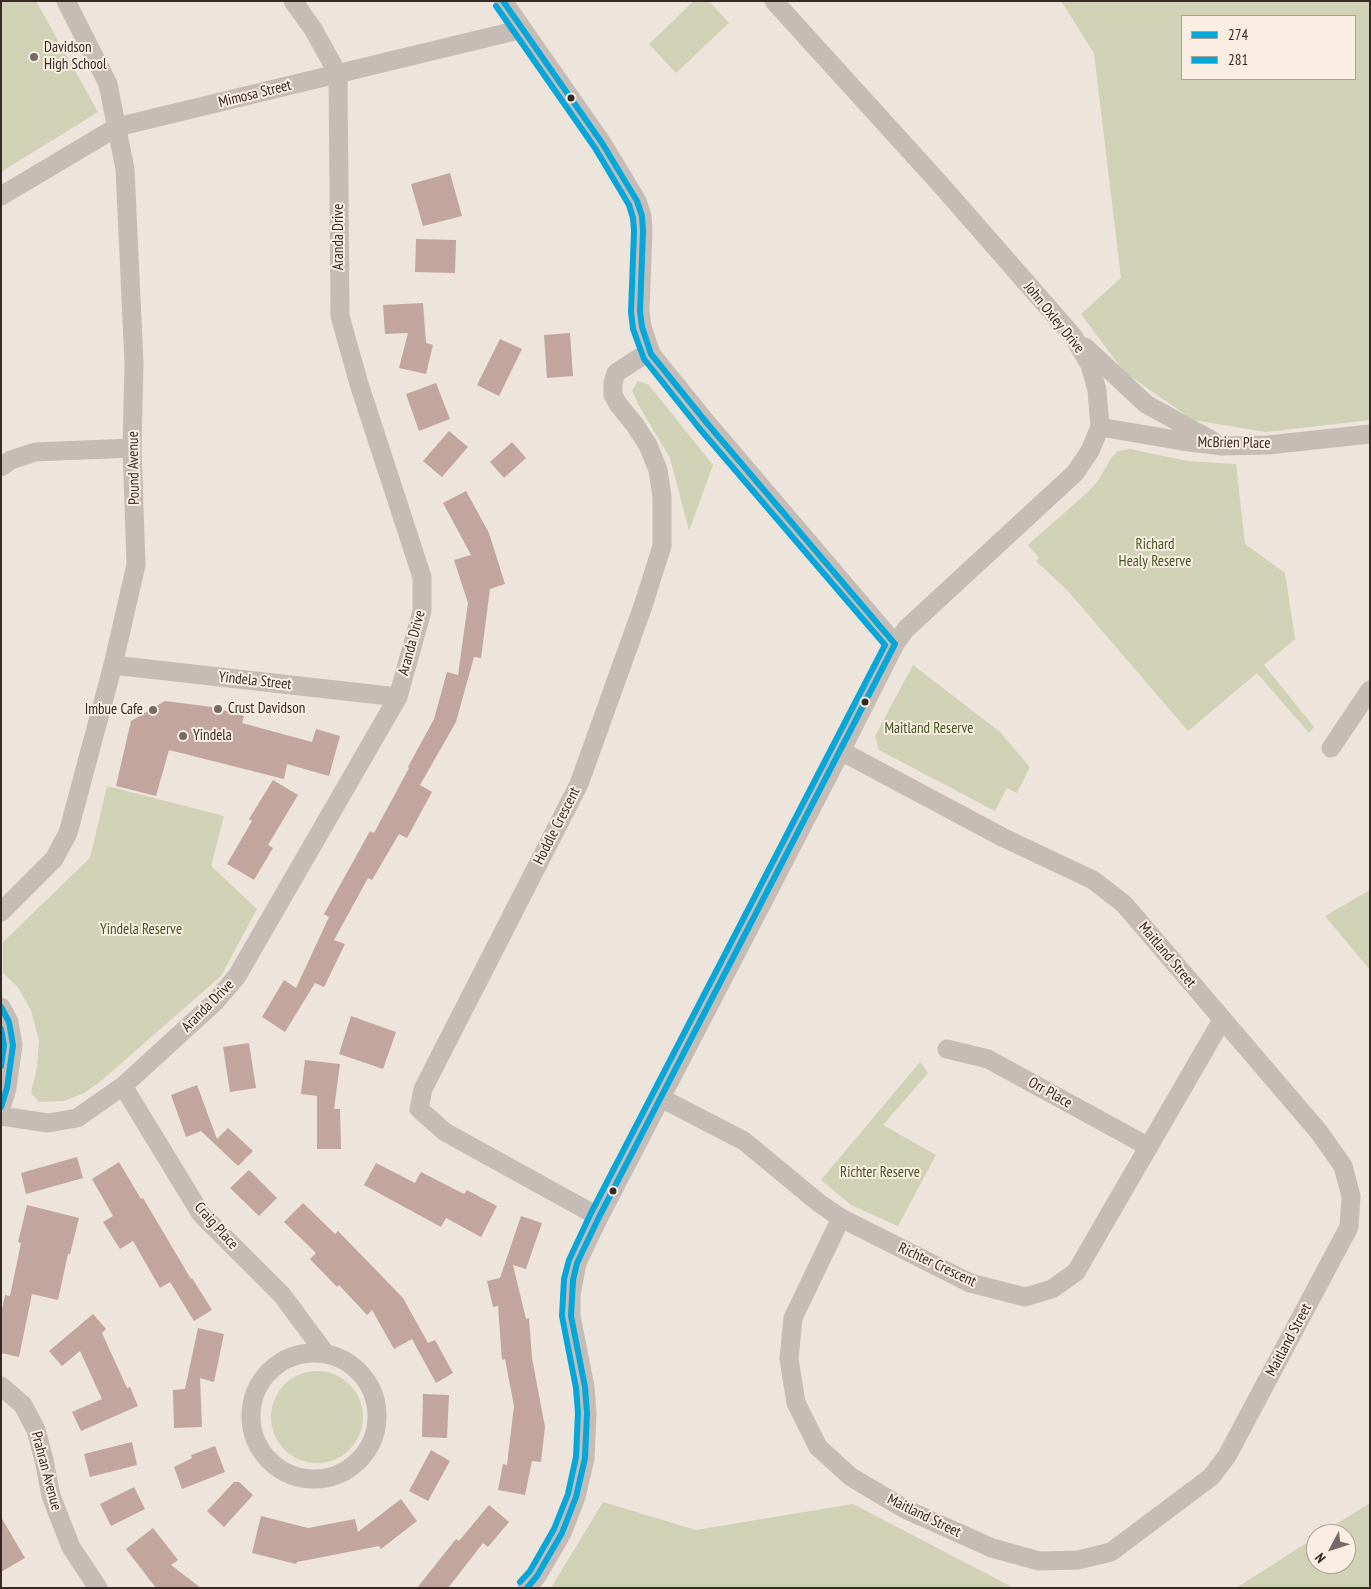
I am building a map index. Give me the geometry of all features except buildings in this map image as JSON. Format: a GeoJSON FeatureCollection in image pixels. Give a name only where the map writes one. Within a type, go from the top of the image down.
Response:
{"type":"FeatureCollection","features":[{"type":"Feature","properties":{"kind":"street","name":"Pound Avenue"},"geometry":{"type":"LineString","coordinates":[[1,912],[54,859],[68,833],[136,565],[132,448],[134,363],[125,169],[108,84],[66,1]]}},
{"type":"Feature","properties":{"kind":"street","name":"Aranda Drive"},"geometry":{"type":"LineString","coordinates":[[1,1116],[48,1122],[77,1118],[123,1086],[215,1002],[237,976],[398,697],[422,610],[422,577],[359,384],[340,316],[338,74],[313,29],[293,1]]}},
{"type":"Feature","properties":{"kind":"street"},"geometry":{"type":"LineString","coordinates":[[503,1],[602,143],[637,201],[642,216],[643,231],[640,311],[642,327],[651,354],[706,422],[895,644],[599,1217],[578,1263],[571,1295],[571,1316],[585,1388],[587,1413],[585,1458],[576,1497],[562,1532],[537,1576],[527,1588]]}},
{"type":"Feature","properties":{"kind":"street","name":"John Oxley Drive"},"geometry":{"type":"LineString","coordinates":[[778,2],[1073,336],[1090,365],[1098,390],[1100,427],[1090,451],[1075,473],[906,629],[895,644]]}},
{"type":"Feature","properties":{"kind":"street","name":"Mimosa Street"},"geometry":{"type":"LineString","coordinates":[[1,196],[118,128],[523,29]]}},
{"type":"Feature","properties":{"kind":"street"},"geometry":{"type":"LineString","coordinates":[[1073,336],[1146,404],[1222,446]]}},
{"type":"Feature","properties":{"kind":"street","name":"Hoddle Crescent"},"geometry":{"type":"LineString","coordinates":[[599,1217],[445,1132],[419,1109],[423,1089],[579,784],[643,606],[662,546],[662,497],[658,470],[648,445],[613,395],[612,383],[616,373],[639,358],[651,354]]}},
{"type":"Feature","properties":{"kind":"street","name":"McBrien Place"},"geometry":{"type":"LineString","coordinates":[[1100,427],[1222,446],[1268,445],[1370,434]]}},
{"type":"Feature","properties":{"kind":"street"},"geometry":{"type":"LineString","coordinates":[[1,466],[11,460],[35,452],[132,448]]}},
{"type":"Feature","properties":{"kind":"street","name":"Yindela Street"},"geometry":{"type":"LineString","coordinates":[[112,665],[398,697]]}},
{"type":"Feature","properties":{"kind":"street"},"geometry":{"type":"LineString","coordinates":[[1331,748],[1370,690]]}},
{"type":"Feature","properties":{"kind":"street","name":"Maitland Street"},"geometry":{"type":"LineString","coordinates":[[841,751],[1004,838],[1093,880],[1124,904],[1319,1132],[1342,1166],[1351,1196],[1349,1227],[1227,1456],[1211,1477],[1111,1552],[1078,1560],[1039,1561],[992,1548],[905,1508],[851,1477],[818,1447],[796,1403],[789,1359],[792,1326],[793,1318],[841,1218]]}},
{"type":"Feature","properties":{"kind":"street"},"geometry":{"type":"LineString","coordinates":[[1,1008],[9,1022],[13,1045],[1,1108]]}},
{"type":"Feature","properties":{"kind":"street","name":"Richter Crescent"},"geometry":{"type":"LineString","coordinates":[[661,1098],[744,1141],[819,1203],[841,1218],[970,1283],[1025,1297],[1052,1289],[1076,1272],[1222,1020]]}},
{"type":"Feature","properties":{"kind":"street","name":"Orr Place"},"geometry":{"type":"LineString","coordinates":[[947,1049],[988,1059],[1149,1146]]}},
{"type":"Feature","properties":{"kind":"street","name":"Craig Place"},"geometry":{"type":"LineString","coordinates":[[123,1086],[201,1214],[282,1295],[326,1353]]}},
{"type":"Feature","properties":{"kind":"street"},"geometry":{"type":"LineString","coordinates":[[305,1352],[326,1353],[346,1360],[362,1374],[374,1393],[378,1414],[375,1435],[365,1454],[349,1469],[330,1478],[309,1479],[289,1475],[272,1464],[259,1447],[251,1428],[251,1407],[257,1388],[268,1371],[285,1359],[305,1352]]}},
{"type":"Feature","properties":{"kind":"street","name":"Prahran Avenue"},"geometry":{"type":"LineString","coordinates":[[1,1386],[22,1405],[36,1430],[51,1496],[71,1547],[98,1588]]}},
{"type":"Feature","properties":{"kind":"green space","name":"Davidson High School"},"geometry":{"type":"Polygon","coordinates":[[[1,1],[36,1],[98,112],[1,172],[1,1]]]}},
{"type":"Feature","properties":{"kind":"green space"},"geometry":{"type":"Polygon","coordinates":[[[694,1],[709,1],[729,23],[676,73],[649,44],[694,1]]]}},
{"type":"Feature","properties":{"kind":"green space"},"geometry":{"type":"Polygon","coordinates":[[[1061,1],[1370,1],[1370,420],[1266,432],[1193,420],[1124,372],[1081,314],[1121,278],[1094,53],[1061,1]]]}},
{"type":"Feature","properties":{"kind":"green space"},"geometry":{"type":"Polygon","coordinates":[[[638,381],[649,385],[713,465],[689,531],[670,458],[638,404],[632,390],[638,381]]]}},
{"type":"Feature","properties":{"kind":"green space","name":"Richard Healy Reserve"},"geometry":{"type":"Polygon","coordinates":[[[1130,449],[1187,461],[1236,464],[1245,544],[1285,573],[1295,639],[1264,665],[1314,727],[1309,733],[1257,673],[1188,731],[1067,590],[1036,561],[1039,558],[1028,545],[1089,491],[1118,451],[1130,449]]]}},
{"type":"Feature","properties":{"kind":"green space","name":"Maitland Reserve"},"geometry":{"type":"Polygon","coordinates":[[[913,665],[1000,732],[1030,767],[1017,793],[1007,788],[995,811],[879,750],[875,736],[913,665]]]}},
{"type":"Feature","properties":{"kind":"green space","name":"Yindela Reserve"},"geometry":{"type":"Polygon","coordinates":[[[107,786],[224,816],[211,866],[257,909],[221,976],[101,1081],[84,1093],[64,1101],[39,1102],[31,1093],[37,1067],[39,1041],[31,1010],[18,987],[3,973],[3,942],[90,858],[107,786]]]}},
{"type":"Feature","properties":{"kind":"green space"},"geometry":{"type":"Polygon","coordinates":[[[1370,890],[1370,970],[1325,916],[1370,890]]]}},
{"type":"Feature","properties":{"kind":"green space","name":"Richter Reserve"},"geometry":{"type":"Polygon","coordinates":[[[920,1062],[928,1073],[883,1125],[936,1155],[898,1226],[851,1205],[821,1180],[920,1062]]]}},
{"type":"Feature","properties":{"kind":"green space"},"geometry":{"type":"Polygon","coordinates":[[[317,1371],[334,1375],[349,1385],[359,1400],[363,1417],[359,1434],[349,1449],[334,1459],[317,1463],[300,1459],[285,1449],[275,1434],[271,1417],[275,1400],[285,1385],[300,1375],[317,1371]]]}},
{"type":"Feature","properties":{"kind":"green space"},"geometry":{"type":"Polygon","coordinates":[[[603,1502],[696,1530],[853,1504],[1014,1588],[551,1588],[603,1502]]]}},
{"type":"Feature","properties":{"kind":"green space"},"geometry":{"type":"Polygon","coordinates":[[[1370,1503],[1370,1588],[1236,1588],[1306,1543],[1306,1574],[1356,1574],[1356,1524],[1336,1524],[1370,1503]]]}},
{"type":"Feature","properties":{"kind":"transit line","name":"274"},"geometry":{"type":"LineString","coordinates":[[503,1],[602,143],[637,201],[642,216],[643,231],[640,311],[642,327],[651,354],[706,422],[895,644]]}},
{"type":"Feature","properties":{"kind":"transit line","name":"281"},"geometry":{"type":"LineString","coordinates":[[496,6],[595,148],[629,205],[634,231],[631,312],[633,329],[644,359],[699,428],[885,645],[591,1213],[569,1260],[564,1279],[562,1316],[576,1388],[578,1413],[576,1457],[568,1494],[554,1529],[530,1571],[520,1582]]}},
{"type":"Feature","properties":{"kind":"transit line","name":"274"},"geometry":{"type":"LineString","coordinates":[[527,1588],[537,1576],[562,1533],[576,1497],[585,1458],[587,1413],[585,1387],[571,1316],[573,1280],[577,1263],[895,644]]}},
{"type":"Feature","properties":{"kind":"transit line","name":"274"},"geometry":{"type":"LineString","coordinates":[[1,1007],[9,1022],[13,1045],[7,1088],[1,1107]]}},
{"type":"Feature","properties":{"kind":"transit line","name":"281"},"geometry":{"type":"LineString","coordinates":[[1,1029],[4,1045],[1,1066]]}},
{"type":"Feature","properties":{"kind":"place","name":"Davidson High School"},"geometry":{"type":"Point","coordinates":[34,57]}},
{"type":"Feature","properties":{"kind":"place","name":"Crust Davidson"},"geometry":{"type":"Point","coordinates":[218,709]}},
{"type":"Feature","properties":{"kind":"place","name":"Imbue Cafe"},"geometry":{"type":"Point","coordinates":[153,710]}},
{"type":"Feature","properties":{"kind":"place","name":"Yindela"},"geometry":{"type":"Point","coordinates":[183,736]}}]}
